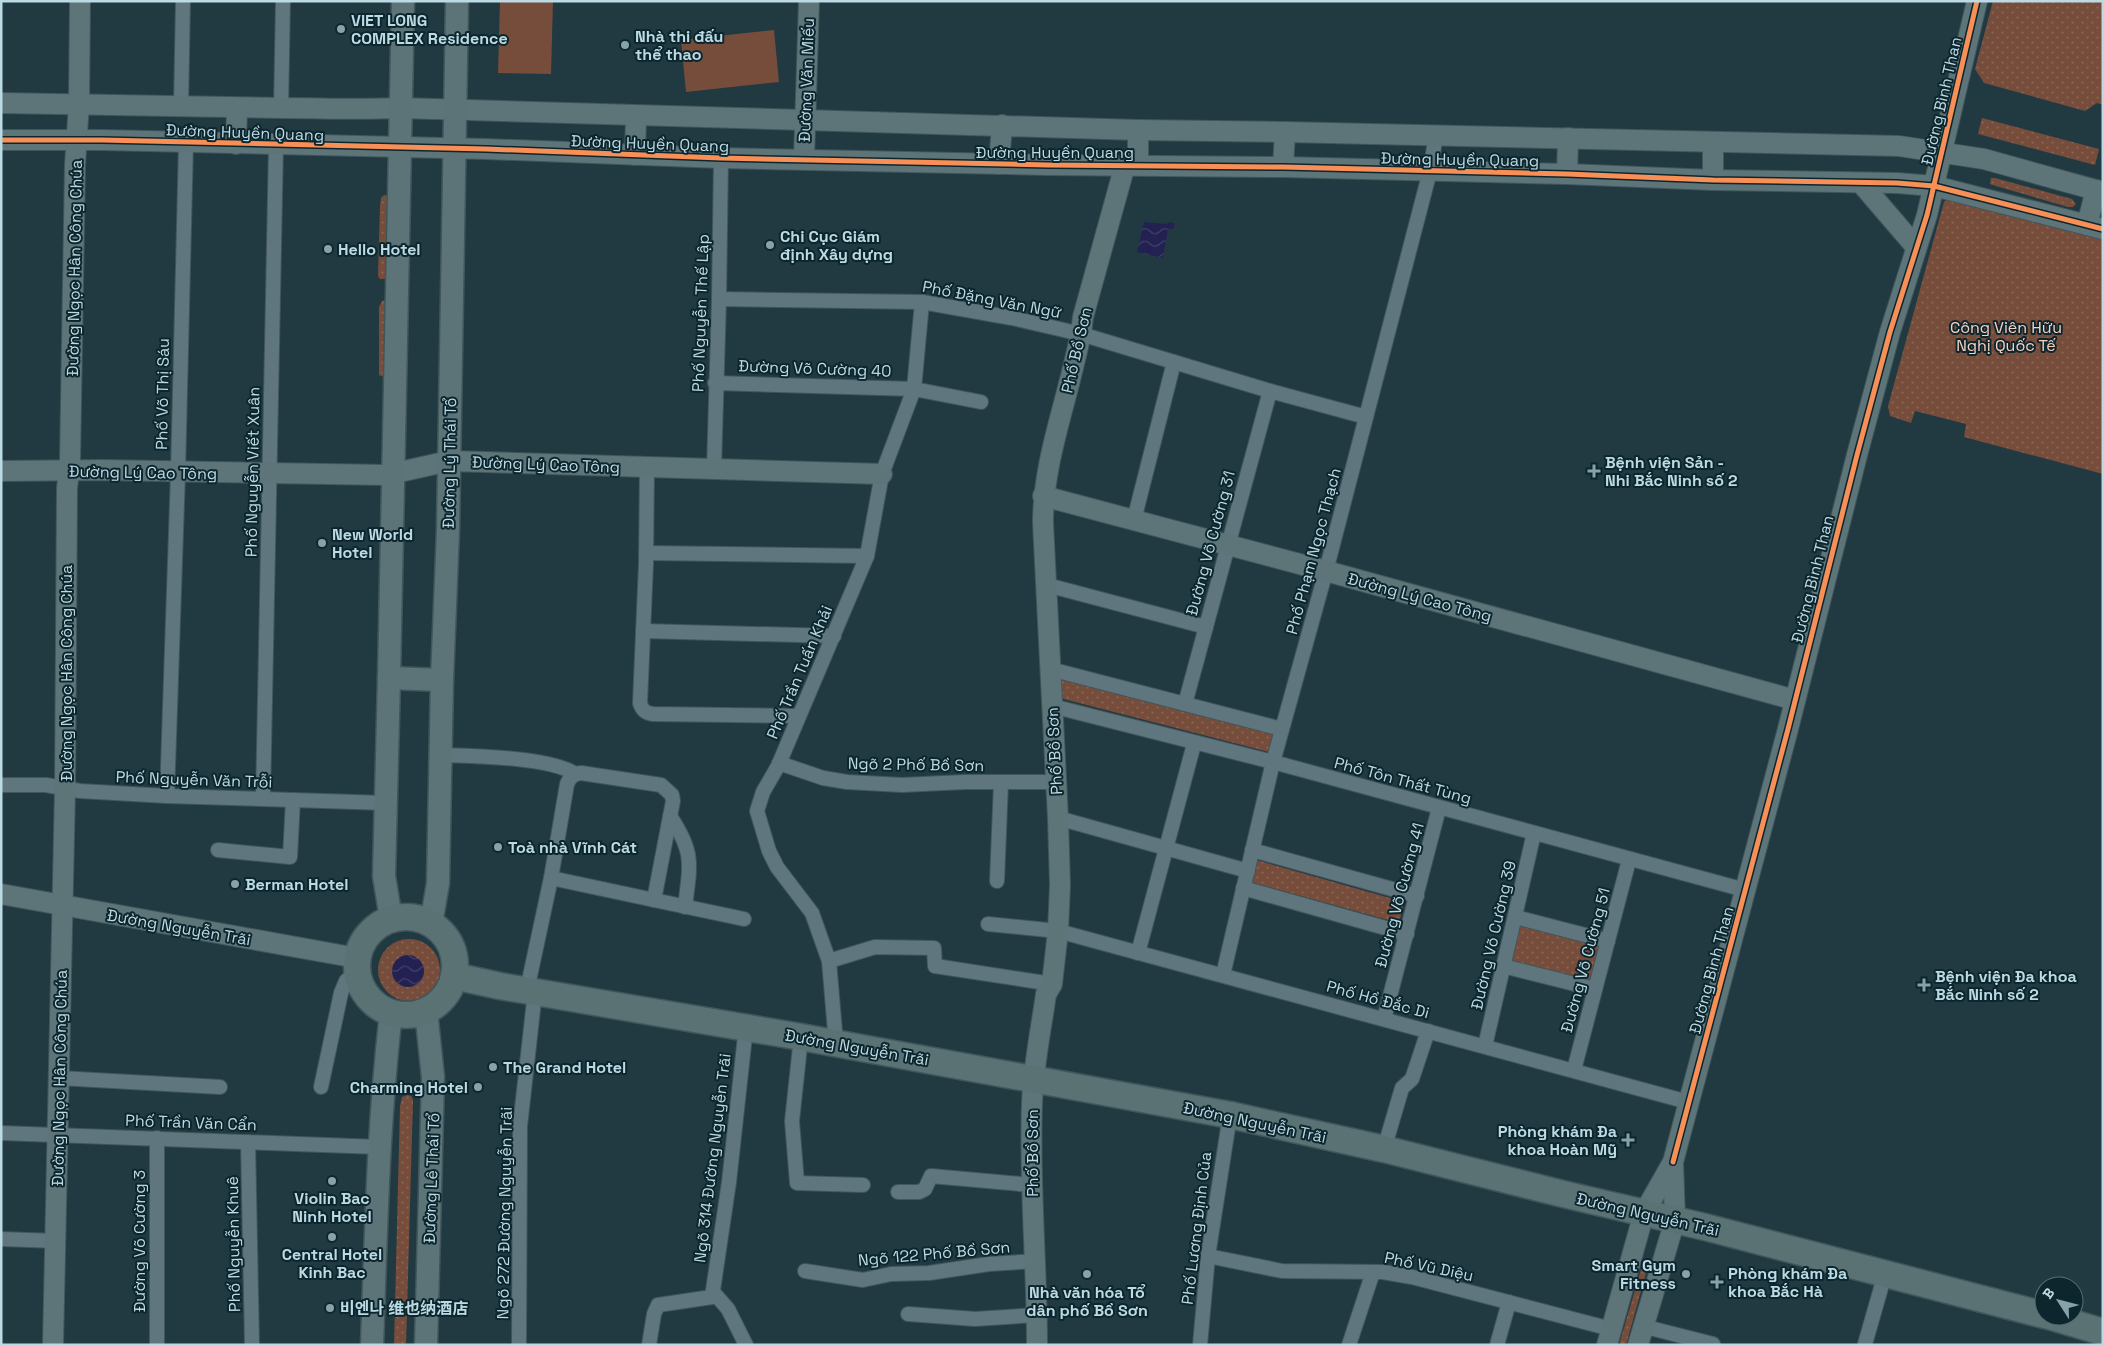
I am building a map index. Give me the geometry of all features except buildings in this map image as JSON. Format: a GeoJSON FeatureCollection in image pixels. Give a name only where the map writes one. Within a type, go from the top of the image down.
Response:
{"type":"FeatureCollection","features":[{"type":"Feature","properties":{"kind":"highway"},"geometry":{"type":"LineString","coordinates":[[408,917],[431,924],[442,932],[451,946],[455,963],[454,976],[445,996],[426,1012],[408,1016],[391,1013],[378,1007],[362,989],[357,965],[361,945],[379,925],[391,919],[408,917]]}},
{"type":"Feature","properties":{"kind":"highway","name":"Đường Nguyễn Trãi"},"geometry":{"type":"LineString","coordinates":[[454,976],[1230,1115],[1384,1149],[1644,1212],[2034,1312]]}},
{"type":"Feature","properties":{"kind":"highway"},"geometry":{"type":"LineString","coordinates":[[2083,1326],[2103,1332]]}},
{"type":"Feature","properties":{"kind":"main road"},"geometry":{"type":"LineString","coordinates":[[391,919],[384,880],[394,473],[398,148],[403,1]]}},
{"type":"Feature","properties":{"kind":"main road","name":"Đường Lý Thái Tổ"},"geometry":{"type":"LineString","coordinates":[[431,924],[438,888],[458,1]]}},
{"type":"Feature","properties":{"kind":"main road"},"geometry":{"type":"LineString","coordinates":[[390,678],[442,680]]}},
{"type":"Feature","properties":{"kind":"main road","name":"Đường Lê Thái Tổ"},"geometry":{"type":"LineString","coordinates":[[426,1012],[433,1077],[426,1345]]}},
{"type":"Feature","properties":{"kind":"main road"},"geometry":{"type":"LineString","coordinates":[[372,1345],[382,1089],[391,1013]]}},
{"type":"Feature","properties":{"kind":"street","name":"Đường Ngọc Hân Công Chúa"},"geometry":{"type":"LineString","coordinates":[[53,1345],[57,1241],[65,788],[67,488],[69,470],[76,140],[79,103],[80,1]]}},
{"type":"Feature","properties":{"kind":"street"},"geometry":{"type":"LineString","coordinates":[[181,107],[183,1]]}},
{"type":"Feature","properties":{"kind":"street"},"geometry":{"type":"LineString","coordinates":[[281,108],[283,1]]}},
{"type":"Feature","properties":{"kind":"street","name":"Đường Văn Miếu"},"geometry":{"type":"LineString","coordinates":[[804,159],[809,1]]}},
{"type":"Feature","properties":{"kind":"street","name":"Đường Bình Than"},"geometry":{"type":"LineString","coordinates":[[1609,1337],[1644,1212],[1673,1162],[1795,700],[1859,446],[1934,186],[1977,1]]}},
{"type":"Feature","properties":{"kind":"street","name":"Đường Huyền Quang"},"geometry":{"type":"LineString","coordinates":[[1,103],[366,110],[400,108],[1138,130],[1899,146],[1942,151],[1984,159],[2099,191]]}},
{"type":"Feature","properties":{"kind":"street"},"geometry":{"type":"LineString","coordinates":[[236,144],[237,108]]}},
{"type":"Feature","properties":{"kind":"street"},"geometry":{"type":"LineString","coordinates":[[635,155],[636,116]]}},
{"type":"Feature","properties":{"kind":"street"},"geometry":{"type":"LineString","coordinates":[[999,164],[1002,125]]}},
{"type":"Feature","properties":{"kind":"street","name":"Phố Bồ Sơn"},"geometry":{"type":"LineString","coordinates":[[1037,1345],[1036,1261],[1031,1185],[1034,1080],[1046,994],[1052,984],[1058,931],[1060,885],[1043,496],[1058,424],[1081,334],[1083,317],[1131,165],[1138,130]]}},
{"type":"Feature","properties":{"kind":"street"},"geometry":{"type":"LineString","coordinates":[[1283,167],[1285,132]]}},
{"type":"Feature","properties":{"kind":"street","name":"Phố Phạm Ngọc Thạch"},"geometry":{"type":"LineString","coordinates":[[1222,975],[1273,762],[1326,571],[1430,171],[1436,135]]}},
{"type":"Feature","properties":{"kind":"street"},"geometry":{"type":"LineString","coordinates":[[1567,174],[1568,138]]}},
{"type":"Feature","properties":{"kind":"street","name":"Đường Huyền Quang"},"geometry":{"type":"LineString","coordinates":[[1,140],[455,149],[721,158],[999,164],[1283,167],[1567,174],[1713,180],[1861,182],[1934,186],[2095,227]]}},
{"type":"Feature","properties":{"kind":"street"},"geometry":{"type":"LineString","coordinates":[[1713,180],[1714,142]]}},
{"type":"Feature","properties":{"kind":"street","name":"Phố Võ Thị Sáu"},"geometry":{"type":"LineString","coordinates":[[167,796],[178,473],[186,143]]}},
{"type":"Feature","properties":{"kind":"street","name":"Phố Nguyễn Viết Xuân"},"geometry":{"type":"LineString","coordinates":[[263,799],[276,146]]}},
{"type":"Feature","properties":{"kind":"street","name":"Phố Nguyễn Thế Lập"},"geometry":{"type":"LineString","coordinates":[[714,469],[721,158]]}},
{"type":"Feature","properties":{"kind":"street"},"geometry":{"type":"LineString","coordinates":[[1861,182],[1916,247]]}},
{"type":"Feature","properties":{"kind":"street"},"geometry":{"type":"LineString","coordinates":[[2095,227],[2099,191]]}},
{"type":"Feature","properties":{"kind":"street","name":"Phố Đặng Văn Ngữ"},"geometry":{"type":"LineString","coordinates":[[719,299],[922,302],[1012,318],[1081,334],[1270,391],[1366,417]]}},
{"type":"Feature","properties":{"kind":"street","name":"Phố Trần Tuấn Khải"},"geometry":{"type":"LineString","coordinates":[[836,1043],[829,961],[812,914],[777,867],[761,827],[757,811],[763,792],[779,763],[834,636],[866,556],[882,474],[914,389],[922,302]]}},
{"type":"Feature","properties":{"kind":"street"},"geometry":{"type":"LineString","coordinates":[[1134,520],[1174,362]]}},
{"type":"Feature","properties":{"kind":"street","name":"Đường Võ Cường 40"},"geometry":{"type":"LineString","coordinates":[[715,382],[914,389],[981,402]]}},
{"type":"Feature","properties":{"kind":"street","name":"Đường Võ Cường 31"},"geometry":{"type":"LineString","coordinates":[[1185,704],[1270,391]]}},
{"type":"Feature","properties":{"kind":"street","name":"Đường Lý Cao Tông"},"geometry":{"type":"LineString","coordinates":[[1,471],[69,470],[386,475],[449,462],[882,474]]}},
{"type":"Feature","properties":{"kind":"street"},"geometry":{"type":"LineString","coordinates":[[647,467],[646,553],[640,703],[644,711],[648,713],[799,716]]}},
{"type":"Feature","properties":{"kind":"street","name":"Đường Lý Cao Tông"},"geometry":{"type":"LineString","coordinates":[[1043,496],[1326,571],[1795,700]]}},
{"type":"Feature","properties":{"kind":"street"},"geometry":{"type":"LineString","coordinates":[[646,553],[866,556]]}},
{"type":"Feature","properties":{"kind":"street"},"geometry":{"type":"LineString","coordinates":[[1047,585],[1206,626]]}},
{"type":"Feature","properties":{"kind":"street"},"geometry":{"type":"LineString","coordinates":[[643,631],[834,636]]}},
{"type":"Feature","properties":{"kind":"street"},"geometry":{"type":"LineString","coordinates":[[1050,669],[1282,729]]}},
{"type":"Feature","properties":{"kind":"street","name":"Phố Tôn Thất Tùng"},"geometry":{"type":"LineString","coordinates":[[1052,706],[1194,744],[1273,762],[1745,890]]}},
{"type":"Feature","properties":{"kind":"street"},"geometry":{"type":"LineString","coordinates":[[1138,953],[1194,744]]}},
{"type":"Feature","properties":{"kind":"street"},"geometry":{"type":"LineString","coordinates":[[440,755],[534,762],[560,766],[575,774],[581,773],[661,785],[672,795],[674,801],[654,900]]}},
{"type":"Feature","properties":{"kind":"street","name":"Ngõ 2 Phố Bồ Sơn"},"geometry":{"type":"LineString","coordinates":[[779,763],[824,778],[847,782],[902,785],[1055,782]]}},
{"type":"Feature","properties":{"kind":"street","name":"Ngõ 272 Đường Nguyễn Trãi"},"geometry":{"type":"LineString","coordinates":[[519,1345],[520,1126],[531,991],[567,784],[569,778],[575,774]]}},
{"type":"Feature","properties":{"kind":"street"},"geometry":{"type":"LineString","coordinates":[[997,880],[1001,783]]}},
{"type":"Feature","properties":{"kind":"street","name":"Phố Nguyễn Văn Trỗi"},"geometry":{"type":"LineString","coordinates":[[1,785],[46,785],[80,791],[167,796],[386,803]]}},
{"type":"Feature","properties":{"kind":"street"},"geometry":{"type":"LineString","coordinates":[[218,850],[290,857],[293,800]]}},
{"type":"Feature","properties":{"kind":"street","name":"Đường Võ Cường 41"},"geometry":{"type":"LineString","coordinates":[[1384,1019],[1439,808]]}},
{"type":"Feature","properties":{"kind":"street"},"geometry":{"type":"LineString","coordinates":[[670,816],[684,837],[688,850],[690,866],[685,907]]}},
{"type":"Feature","properties":{"kind":"street"},"geometry":{"type":"LineString","coordinates":[[1058,818],[1248,871]]}},
{"type":"Feature","properties":{"kind":"street","name":"Đường Võ Cường 39"},"geometry":{"type":"LineString","coordinates":[[1485,1046],[1534,833]]}},
{"type":"Feature","properties":{"kind":"street"},"geometry":{"type":"LineString","coordinates":[[1252,850],[1417,896]]}},
{"type":"Feature","properties":{"kind":"street","name":"Đường Võ Cường 51"},"geometry":{"type":"LineString","coordinates":[[1574,1070],[1629,860]]}},
{"type":"Feature","properties":{"kind":"street"},"geometry":{"type":"LineString","coordinates":[[551,878],[744,919]]}},
{"type":"Feature","properties":{"kind":"street"},"geometry":{"type":"LineString","coordinates":[[1243,888],[1407,934]]}},
{"type":"Feature","properties":{"kind":"street","name":"Đường Nguyễn Trãi"},"geometry":{"type":"LineString","coordinates":[[1,894],[357,965]]}},
{"type":"Feature","properties":{"kind":"street"},"geometry":{"type":"LineString","coordinates":[[1515,917],[1608,941]]}},
{"type":"Feature","properties":{"kind":"street","name":"Phố Hồ Đắc Di"},"geometry":{"type":"LineString","coordinates":[[988,924],[1058,931],[1688,1102]]}},
{"type":"Feature","properties":{"kind":"street"},"geometry":{"type":"LineString","coordinates":[[829,961],[875,947],[934,948],[935,966],[1052,984]]}},
{"type":"Feature","properties":{"kind":"street"},"geometry":{"type":"LineString","coordinates":[[321,1087],[341,993],[346,981],[357,965]]}},
{"type":"Feature","properties":{"kind":"street"},"geometry":{"type":"LineString","coordinates":[[1503,966],[1595,989]]}},
{"type":"Feature","properties":{"kind":"street","name":"Ngõ 314 Đường Nguyễn Trãi"},"geometry":{"type":"LineString","coordinates":[[714,1293],[729,1182],[746,1027]]}},
{"type":"Feature","properties":{"kind":"street"},"geometry":{"type":"LineString","coordinates":[[1384,1149],[1402,1088],[1412,1079],[1428,1031]]}},
{"type":"Feature","properties":{"kind":"street"},"geometry":{"type":"LineString","coordinates":[[801,1037],[792,1121],[797,1183],[863,1185]]}},
{"type":"Feature","properties":{"kind":"street"},"geometry":{"type":"LineString","coordinates":[[59,1078],[220,1086]]}},
{"type":"Feature","properties":{"kind":"street","name":"Phố Lương Định Của"},"geometry":{"type":"LineString","coordinates":[[1200,1345],[1208,1256],[1230,1115]]}},
{"type":"Feature","properties":{"kind":"street","name":"Phố Trần Văn Cẩn"},"geometry":{"type":"LineString","coordinates":[[1,1133],[379,1147]]}},
{"type":"Feature","properties":{"kind":"street","name":"Đường Võ Cường 3"},"geometry":{"type":"LineString","coordinates":[[156,1345],[157,1138]]}},
{"type":"Feature","properties":{"kind":"street","name":"Phố Nguyễn Khuê"},"geometry":{"type":"LineString","coordinates":[[248,1142],[252,1345]]}},
{"type":"Feature","properties":{"kind":"street"},"geometry":{"type":"LineString","coordinates":[[1673,1162],[1674,1220],[1640,1336],[1713,1344]]}},
{"type":"Feature","properties":{"kind":"street"},"geometry":{"type":"LineString","coordinates":[[898,1192],[920,1192],[925,1189],[931,1176],[1031,1185]]}},
{"type":"Feature","properties":{"kind":"street"},"geometry":{"type":"LineString","coordinates":[[1,1239],[57,1241]]}},
{"type":"Feature","properties":{"kind":"street","name":"Phố Vũ Diệu"},"geometry":{"type":"LineString","coordinates":[[1208,1256],[1282,1271],[1383,1272],[1412,1277],[1509,1302],[1609,1337]]}},
{"type":"Feature","properties":{"kind":"street","name":"Ngõ 122 Phố Bồ Sơn"},"geometry":{"type":"LineString","coordinates":[[805,1271],[862,1280],[891,1274],[929,1273],[989,1264],[1036,1261]]}},
{"type":"Feature","properties":{"kind":"street"},"geometry":{"type":"LineString","coordinates":[[1349,1345],[1372,1272]]}},
{"type":"Feature","properties":{"kind":"street"},"geometry":{"type":"LineString","coordinates":[[1865,1344],[1885,1274]]}},
{"type":"Feature","properties":{"kind":"street"},"geometry":{"type":"LineString","coordinates":[[649,1345],[658,1305],[662,1303],[710,1299],[714,1293],[728,1309],[746,1345]]}},
{"type":"Feature","properties":{"kind":"street"},"geometry":{"type":"LineString","coordinates":[[1497,1345],[1509,1302]]}},
{"type":"Feature","properties":{"kind":"street"},"geometry":{"type":"LineString","coordinates":[[908,1314],[975,1319],[1037,1315]]}},
{"type":"Feature","properties":{"kind":"green space"},"geometry":{"type":"Polygon","coordinates":[[[500,1],[553,1],[551,74],[498,73],[500,1]]]}},
{"type":"Feature","properties":{"kind":"green space"},"geometry":{"type":"Polygon","coordinates":[[[1993,1],[2103,1],[2103,105],[2097,103],[2085,111],[1984,83],[1975,69],[1993,1]]]}},
{"type":"Feature","properties":{"kind":"green space"},"geometry":{"type":"Polygon","coordinates":[[[774,30],[779,82],[686,92],[681,40],[774,30]]]}},
{"type":"Feature","properties":{"kind":"green space"},"geometry":{"type":"Polygon","coordinates":[[[1982,118],[2099,149],[2095,165],[1978,134],[1982,118]]]}},
{"type":"Feature","properties":{"kind":"green space"},"geometry":{"type":"Polygon","coordinates":[[[1991,178],[2072,199],[2076,204],[2073,207],[2068,207],[1996,186],[1990,184],[1991,178]]]}},
{"type":"Feature","properties":{"kind":"green space"},"geometry":{"type":"Polygon","coordinates":[[[384,195],[390,196],[389,277],[380,279],[378,276],[380,206],[381,198],[384,195]]]}},
{"type":"Feature","properties":{"kind":"green space","name":"Công Viên Hữu Nghị Quốc Tế"},"geometry":{"type":"Polygon","coordinates":[[[1947,199],[2103,236],[2103,474],[1964,437],[1966,424],[1915,411],[1911,423],[1890,416],[1888,406],[1944,202],[1947,199]]]}},
{"type":"Feature","properties":{"kind":"green space"},"geometry":{"type":"Polygon","coordinates":[[[387,300],[386,378],[379,375],[379,307],[382,301],[387,300]]]}},
{"type":"Feature","properties":{"kind":"green space"},"geometry":{"type":"Polygon","coordinates":[[[1057,677],[1274,734],[1269,752],[1056,697],[1057,677]]]}},
{"type":"Feature","properties":{"kind":"green space"},"geometry":{"type":"Polygon","coordinates":[[[1256,860],[1404,902],[1399,923],[1250,882],[1256,860]]]}},
{"type":"Feature","properties":{"kind":"green space"},"geometry":{"type":"Polygon","coordinates":[[[1518,919],[1606,942],[1594,987],[1507,963],[1518,919]]]}},
{"type":"Feature","properties":{"kind":"green space"},"geometry":{"type":"Polygon","coordinates":[[[409,939],[421,941],[431,948],[438,958],[440,970],[438,982],[431,992],[421,999],[409,1001],[397,999],[387,992],[380,982],[378,970],[380,958],[387,948],[397,941],[409,939]]]}},
{"type":"Feature","properties":{"kind":"green space"},"geometry":{"type":"Polygon","coordinates":[[[411,1096],[413,1100],[406,1345],[394,1345],[400,1106],[402,1097],[411,1096]]]}},
{"type":"Feature","properties":{"kind":"green space"},"geometry":{"type":"Polygon","coordinates":[[[1642,1266],[1646,1268],[1646,1273],[1626,1345],[1619,1345],[1642,1266]]]}},
{"type":"Feature","properties":{"kind":"water"},"geometry":{"type":"Polygon","coordinates":[[[1144,222],[1166,224],[1170,222],[1175,224],[1173,229],[1168,229],[1163,258],[1137,252],[1144,222]]]}},
{"type":"Feature","properties":{"kind":"water"},"geometry":{"type":"Polygon","coordinates":[[[408,955],[414,956],[419,960],[423,965],[423,977],[419,982],[414,986],[408,987],[402,986],[397,982],[393,977],[392,971],[393,965],[397,960],[402,956],[408,955]]]}},
{"type":"Feature","properties":{"kind":"cycle path"},"geometry":{"type":"LineString","coordinates":[[1673,1162],[1788,729],[1857,455],[1890,332],[1927,215],[1977,1]]}},
{"type":"Feature","properties":{"kind":"cycle path"},"geometry":{"type":"LineString","coordinates":[[1,140],[102,140],[486,149],[721,158],[1048,165],[1283,167],[1567,174],[1713,180],[1897,183],[1934,186],[2103,229]]}},
{"type":"Feature","properties":{"kind":"place","name":"VIET LONG COMPLEX Residence"},"geometry":{"type":"Point","coordinates":[341,29]}},
{"type":"Feature","properties":{"kind":"place","name":"Nhà thi đấu thể thao"},"geometry":{"type":"Point","coordinates":[625,45]}},
{"type":"Feature","properties":{"kind":"place","name":"Chi Cục Giám định Xây dựng"},"geometry":{"type":"Point","coordinates":[770,245]}},
{"type":"Feature","properties":{"kind":"place","name":"Hello Hotel"},"geometry":{"type":"Point","coordinates":[328,249]}},
{"type":"Feature","properties":{"kind":"place","name":"Bệnh viện Sản - Nhi Bắc Ninh số 2"},"geometry":{"type":"Point","coordinates":[1594,471]}},
{"type":"Feature","properties":{"kind":"place","name":"New World Hotel"},"geometry":{"type":"Point","coordinates":[322,543]}},
{"type":"Feature","properties":{"kind":"place","name":"Toà nhà Vĩnh Cát"},"geometry":{"type":"Point","coordinates":[498,847]}},
{"type":"Feature","properties":{"kind":"place","name":"Berman Hotel"},"geometry":{"type":"Point","coordinates":[235,884]}},
{"type":"Feature","properties":{"kind":"place","name":"Bệnh viện Đa khoa Bắc Ninh số 2"},"geometry":{"type":"Point","coordinates":[1924,985]}},
{"type":"Feature","properties":{"kind":"place","name":"The Grand Hotel"},"geometry":{"type":"Point","coordinates":[493,1067]}},
{"type":"Feature","properties":{"kind":"place","name":"Charming Hotel"},"geometry":{"type":"Point","coordinates":[478,1087]}},
{"type":"Feature","properties":{"kind":"place","name":"Phòng khám Đa khoa Hoàn Mỹ"},"geometry":{"type":"Point","coordinates":[1628,1140]}},
{"type":"Feature","properties":{"kind":"place","name":"Violin Bac Ninh Hotel"},"geometry":{"type":"Point","coordinates":[332,1181]}},
{"type":"Feature","properties":{"kind":"place","name":"Central Hotel Kinh Bac"},"geometry":{"type":"Point","coordinates":[332,1237]}},
{"type":"Feature","properties":{"kind":"place","name":"Nhà văn hóa Tổ dân phố Bồ Sơn"},"geometry":{"type":"Point","coordinates":[1087,1274]}},
{"type":"Feature","properties":{"kind":"place","name":"Smart Gym Fitness"},"geometry":{"type":"Point","coordinates":[1686,1274]}},
{"type":"Feature","properties":{"kind":"place","name":"Phòng khám Đa khoa Bắc Hà"},"geometry":{"type":"Point","coordinates":[1717,1282]}},
{"type":"Feature","properties":{"kind":"place","name":"비엔나 维也纳酒店"},"geometry":{"type":"Point","coordinates":[330,1308]}}]}
